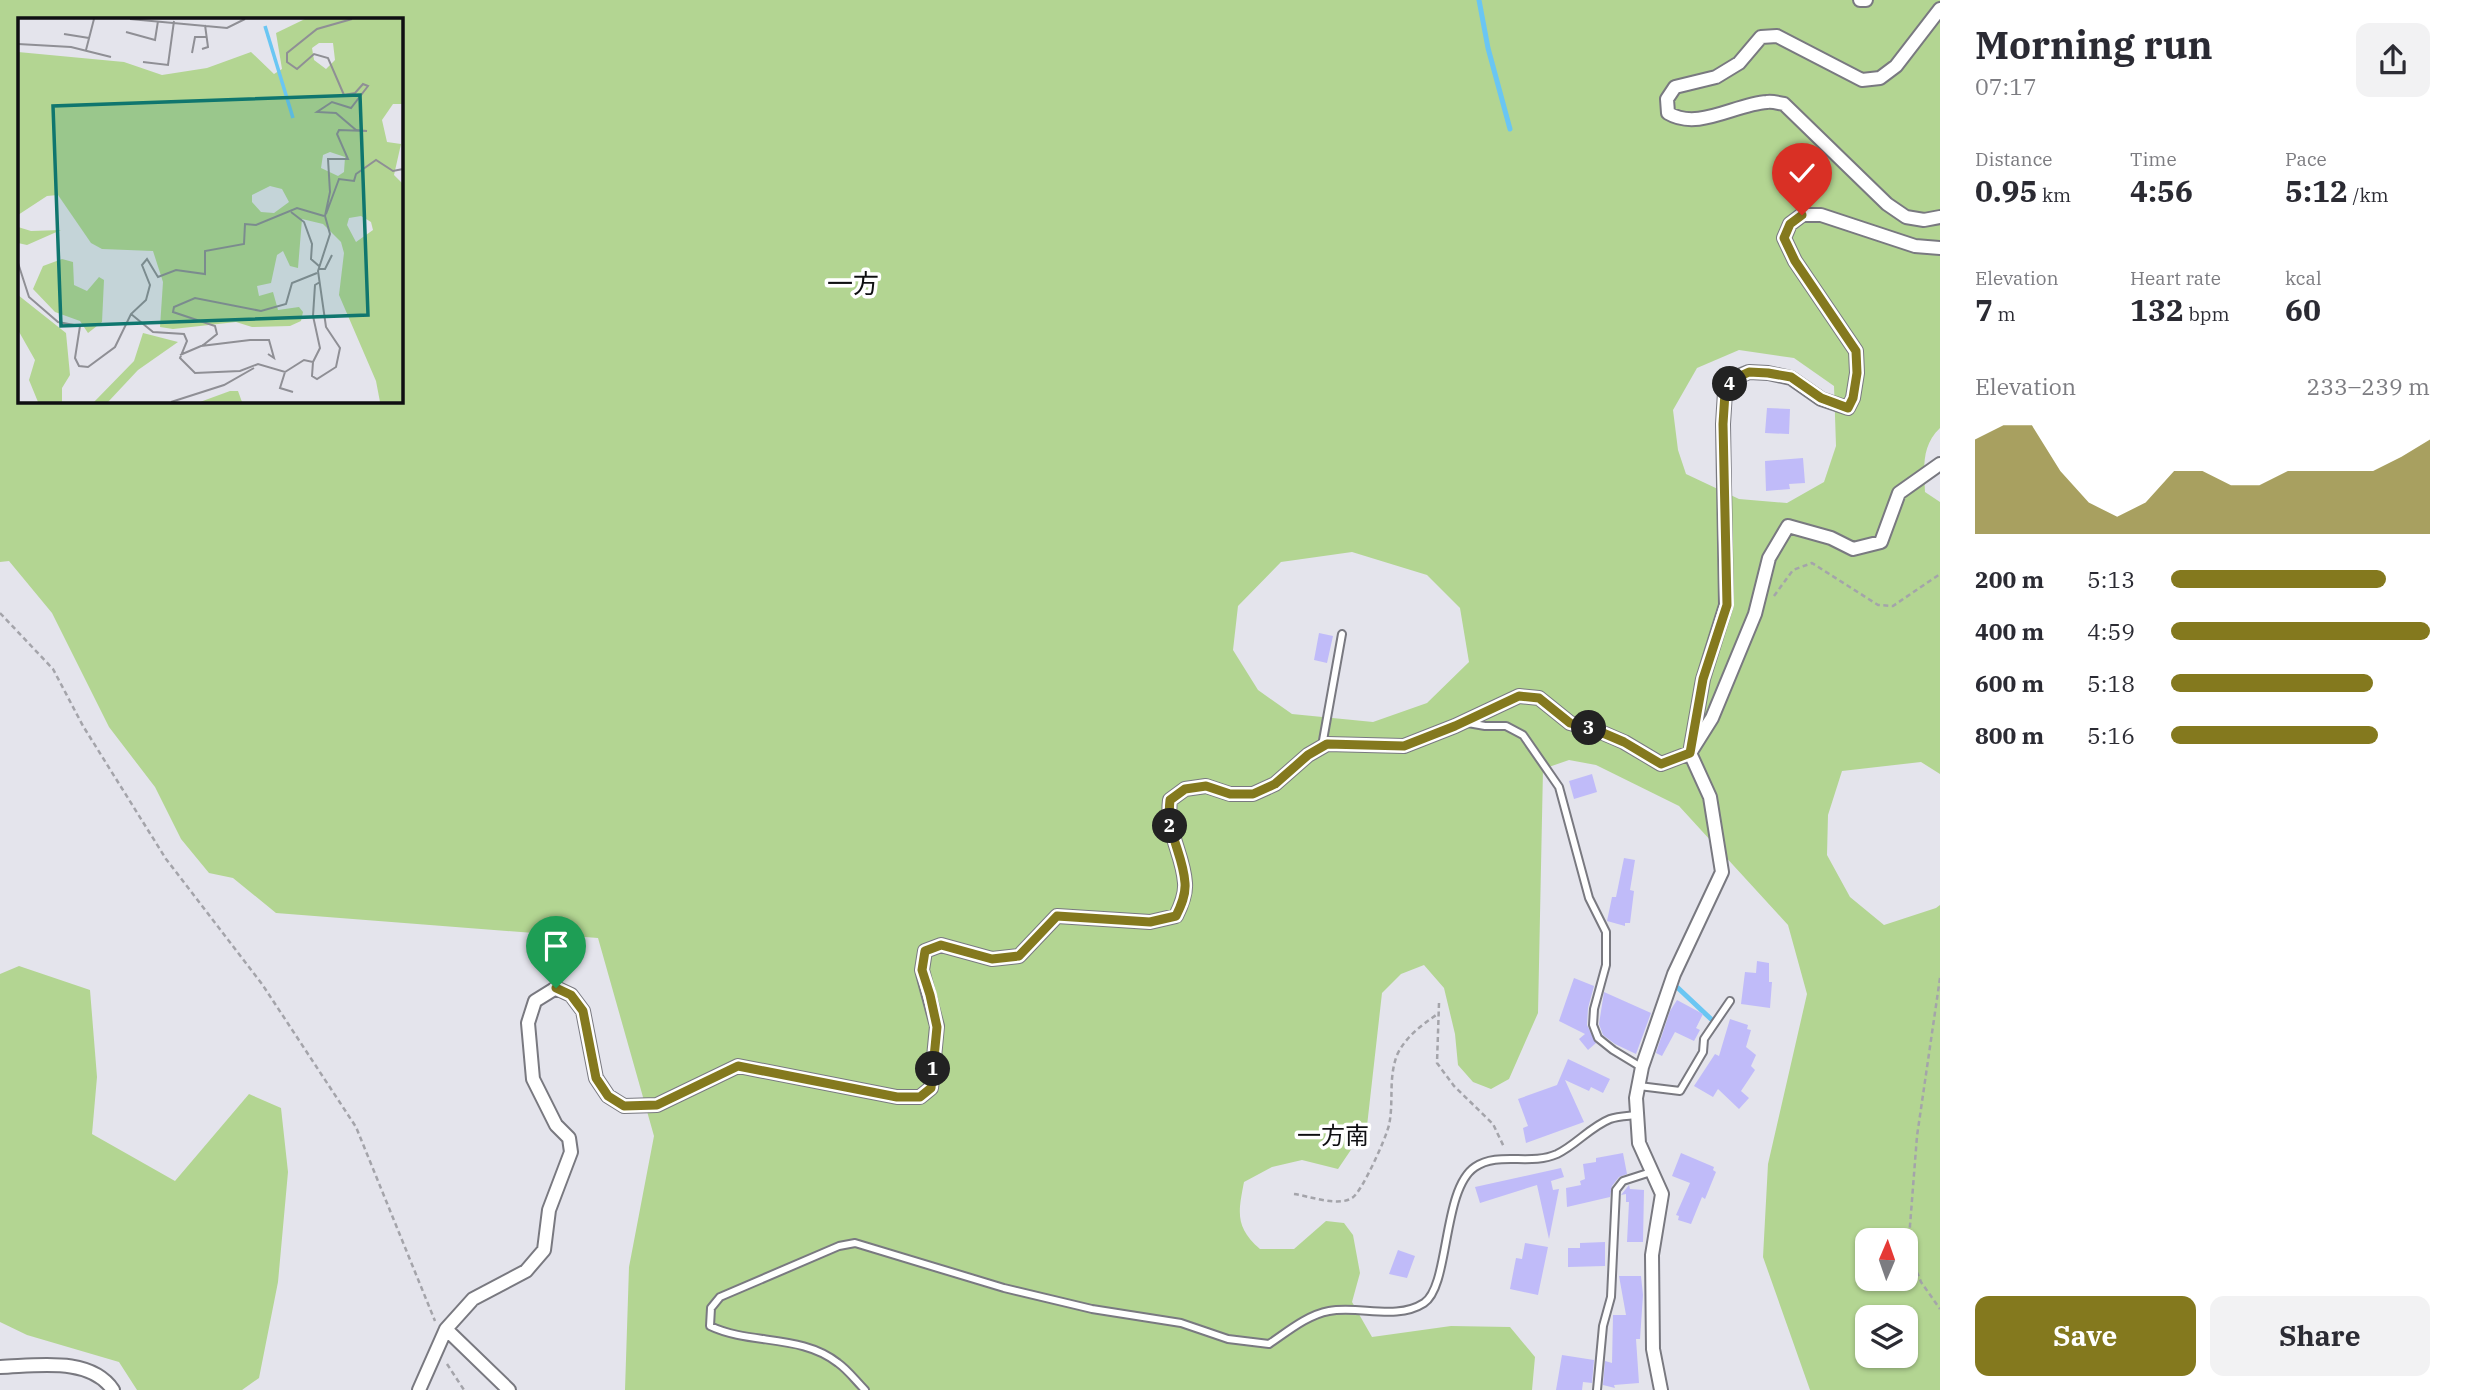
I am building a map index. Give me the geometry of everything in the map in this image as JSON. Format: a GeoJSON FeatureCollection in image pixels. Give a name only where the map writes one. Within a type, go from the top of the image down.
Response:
{"type":"FeatureCollection","features":[{"type":"Feature","properties":{"kind":"street"},"geometry":{"type":"LineString","coordinates":[[1860,0],[1866,0]]}},
{"type":"Feature","properties":{"kind":"street"},"geometry":{"type":"LineString","coordinates":[[1940,9],[1896,66],[1880,78],[1862,80],[1777,36],[1761,37],[1739,63],[1716,77],[1675,87],[1667,99],[1668,113],[1681,120],[1702,118],[1769,101],[1784,104],[1886,204],[1906,217],[1924,220],[1940,217]]}},
{"type":"Feature","properties":{"kind":"street"},"geometry":{"type":"LineString","coordinates":[[1661,1390],[1653,1349],[1651,1255],[1662,1194],[1639,1143],[1637,1115],[1642,1067],[1674,974],[1722,872],[1710,797],[1690,753],[1703,679],[1727,605],[1723,424],[1725,393],[1734,379],[1749,372],[1791,377],[1821,398],[1848,408],[1853,398],[1857,373],[1856,351],[1795,261],[1784,238],[1790,224],[1802,215],[1821,215],[1915,246],[1940,248]]}},
{"type":"Feature","properties":{"kind":"street"},"geometry":{"type":"LineString","coordinates":[[419,1390],[446,1329],[474,1299],[526,1271],[544,1250],[549,1210],[571,1152],[569,1138],[556,1125],[533,1079],[528,1023],[536,1001],[556,988],[571,995],[583,1011],[596,1078],[608,1096],[624,1106],[657,1105],[738,1066],[897,1097],[920,1097],[931,1088],[937,1027],[922,970],[925,951],[941,945],[992,959],[1019,956],[1057,916],[1150,922],[1176,916],[1182,904],[1186,884],[1168,818],[1170,800],[1185,789],[1206,786],[1230,794],[1253,794],[1275,784],[1308,755],[1327,744],[1404,746],[1519,696],[1539,698],[1570,723],[1624,742],[1661,764],[1690,753],[1712,718],[1755,614],[1769,558],[1788,526],[1831,538],[1853,549],[1881,542],[1899,494],[1940,464]]}},
{"type":"Feature","properties":{"kind":"street"},"geometry":{"type":"LineString","coordinates":[[446,1329],[509,1390]]}},
{"type":"Feature","properties":{"kind":"street"},"geometry":{"type":"LineString","coordinates":[[0,1367],[75,1366],[106,1379],[113,1390]]}},
{"type":"Feature","properties":{"kind":"lane"},"geometry":{"type":"LineString","coordinates":[[1322,747],[1342,634]]}},
{"type":"Feature","properties":{"kind":"lane"},"geometry":{"type":"LineString","coordinates":[[1463,722],[1506,726],[1523,735],[1559,787],[1589,898],[1606,932],[1606,965],[1594,1009],[1593,1025],[1598,1038],[1642,1067]]}},
{"type":"Feature","properties":{"kind":"lane"},"geometry":{"type":"LineString","coordinates":[[1639,1086],[1679,1091],[1703,1052],[1704,1039],[1730,1001]]}},
{"type":"Feature","properties":{"kind":"lane"},"geometry":{"type":"LineString","coordinates":[[865,1390],[838,1362],[804,1345],[724,1333],[709,1326],[711,1308],[720,1297],[839,1246],[855,1243],[1016,1291],[1092,1309],[1181,1323],[1228,1339],[1269,1344],[1306,1320],[1330,1311],[1401,1311],[1425,1303],[1435,1287],[1459,1187],[1472,1168],[1488,1159],[1526,1161],[1557,1154],[1611,1118],[1637,1115]]}},
{"type":"Feature","properties":{"kind":"lane"},"geometry":{"type":"LineString","coordinates":[[1597,1390],[1603,1326],[1611,1297],[1616,1190],[1623,1181],[1653,1172]]}},
{"type":"Feature","properties":{"kind":"path"},"geometry":{"type":"LineString","coordinates":[[1773,599],[1793,569],[1812,563],[1878,605],[1893,606],[1940,574]]}},
{"type":"Feature","properties":{"kind":"path"},"geometry":{"type":"LineString","coordinates":[[0,613],[53,669],[83,726],[166,859],[262,984],[356,1127],[435,1320],[446,1329]]}},
{"type":"Feature","properties":{"kind":"path"},"geometry":{"type":"LineString","coordinates":[[1940,978],[1917,1136],[1909,1251],[1920,1282],[1940,1309]]}},
{"type":"Feature","properties":{"kind":"path"},"geometry":{"type":"LineString","coordinates":[[1439,1003],[1437,1063],[1454,1086],[1493,1124],[1508,1160]]}},
{"type":"Feature","properties":{"kind":"path"},"geometry":{"type":"LineString","coordinates":[[1294,1194],[1335,1201],[1351,1199],[1362,1188],[1389,1125],[1390,1078],[1398,1053],[1413,1031],[1438,1013]]}},
{"type":"Feature","properties":{"kind":"path"},"geometry":{"type":"LineString","coordinates":[[447,1363],[464,1390]]}},
{"type":"Feature","properties":{"kind":"green space"},"geometry":{"type":"Polygon","coordinates":[[[0,0],[1940,0],[1940,428],[1927,450],[1924,474],[1925,492],[1940,502],[1940,774],[1921,762],[1842,771],[1828,815],[1827,855],[1850,897],[1884,925],[1940,905],[1940,1390],[1810,1390],[1763,1257],[1768,1164],[1807,994],[1788,925],[1679,806],[1596,765],[1569,760],[1543,769],[1538,1013],[1509,1079],[1491,1089],[1473,1082],[1458,1065],[1455,1034],[1444,988],[1424,965],[1401,974],[1382,993],[1367,1126],[1338,1169],[1302,1160],[1272,1167],[1244,1182],[1240,1202],[1242,1226],[1260,1249],[1294,1249],[1326,1221],[1344,1223],[1353,1235],[1360,1273],[1352,1302],[1372,1337],[1451,1326],[1510,1327],[1535,1357],[1532,1390],[625,1390],[629,1267],[654,1136],[598,938],[276,913],[233,878],[209,873],[181,839],[155,787],[109,727],[52,613],[9,561],[0,562],[0,0]],[[1739,350],[1697,368],[1673,410],[1678,450],[1686,474],[1739,499],[1787,503],[1824,482],[1836,446],[1834,386],[1794,358],[1739,350]],[[1352,552],[1281,562],[1238,606],[1233,650],[1258,690],[1292,714],[1373,722],[1427,703],[1469,662],[1460,608],[1427,575],[1352,552]]]}},
{"type":"Feature","properties":{"kind":"green space"},"geometry":{"type":"Polygon","coordinates":[[[19,966],[90,990],[97,1077],[92,1134],[175,1181],[249,1094],[281,1108],[288,1172],[278,1282],[259,1378],[242,1390],[137,1390],[119,1362],[27,1335],[0,1322],[0,974],[19,966]]]}},
{"type":"Feature","properties":{"kind":"building"},"geometry":{"type":"Polygon","coordinates":[[[1767,408],[1790,409],[1789,434],[1765,433],[1767,408]]]}},
{"type":"Feature","properties":{"kind":"building"},"geometry":{"type":"Polygon","coordinates":[[[1803,458],[1805,483],[1789,484],[1790,489],[1766,491],[1765,461],[1803,458]]]}},
{"type":"Feature","properties":{"kind":"building"},"geometry":{"type":"Polygon","coordinates":[[[1319,633],[1333,636],[1327,663],[1314,660],[1319,633]]]}},
{"type":"Feature","properties":{"kind":"building"},"geometry":{"type":"Polygon","coordinates":[[[1592,774],[1597,792],[1574,799],[1569,781],[1592,774]]]}},
{"type":"Feature","properties":{"kind":"building"},"geometry":{"type":"Polygon","coordinates":[[[1624,858],[1635,860],[1630,890],[1634,891],[1630,923],[1625,923],[1625,926],[1607,921],[1612,897],[1616,897],[1624,858]]]}},
{"type":"Feature","properties":{"kind":"building"},"geometry":{"type":"Polygon","coordinates":[[[1757,961],[1769,963],[1769,982],[1772,982],[1770,1008],[1741,1004],[1745,972],[1756,973],[1757,961]]]}},
{"type":"Feature","properties":{"kind":"building"},"geometry":{"type":"Polygon","coordinates":[[[1574,978],[1594,986],[1587,1025],[1596,1043],[1588,1050],[1579,1039],[1585,1034],[1559,1021],[1574,978]]]}},
{"type":"Feature","properties":{"kind":"building"},"geometry":{"type":"Polygon","coordinates":[[[1604,992],[1651,1013],[1636,1054],[1603,1035],[1599,1024],[1604,992]]]}},
{"type":"Feature","properties":{"kind":"building"},"geometry":{"type":"Polygon","coordinates":[[[1677,1000],[1703,1014],[1696,1028],[1700,1030],[1694,1041],[1675,1032],[1662,1056],[1656,1053],[1670,1011],[1677,1000]]]}},
{"type":"Feature","properties":{"kind":"building"},"geometry":{"type":"Polygon","coordinates":[[[1730,1019],[1748,1025],[1747,1029],[1751,1030],[1746,1047],[1756,1055],[1751,1066],[1755,1070],[1741,1091],[1749,1098],[1739,1109],[1718,1089],[1713,1097],[1694,1086],[1715,1054],[1719,1056],[1730,1019]]]}},
{"type":"Feature","properties":{"kind":"building"},"geometry":{"type":"Polygon","coordinates":[[[1568,1059],[1610,1079],[1603,1093],[1591,1087],[1589,1091],[1565,1080],[1584,1122],[1526,1143],[1523,1128],[1528,1126],[1518,1099],[1557,1085],[1568,1059]]]}},
{"type":"Feature","properties":{"kind":"building"},"geometry":{"type":"Polygon","coordinates":[[[1623,1153],[1627,1174],[1619,1177],[1612,1186],[1610,1197],[1567,1207],[1566,1188],[1581,1185],[1580,1181],[1585,1179],[1583,1164],[1596,1162],[1596,1158],[1623,1153]]]}},
{"type":"Feature","properties":{"kind":"building"},"geometry":{"type":"Polygon","coordinates":[[[1681,1153],[1714,1167],[1716,1172],[1691,1224],[1678,1220],[1679,1216],[1676,1215],[1690,1183],[1672,1176],[1681,1153]]]}},
{"type":"Feature","properties":{"kind":"building"},"geometry":{"type":"Polygon","coordinates":[[[1561,1168],[1564,1177],[1551,1181],[1553,1190],[1559,1189],[1549,1239],[1537,1185],[1480,1203],[1475,1187],[1561,1168]]]}},
{"type":"Feature","properties":{"kind":"building"},"geometry":{"type":"Polygon","coordinates":[[[1629,1185],[1630,1189],[1644,1190],[1643,1242],[1627,1242],[1629,1202],[1626,1202],[1626,1194],[1621,1195],[1629,1185]]]}},
{"type":"Feature","properties":{"kind":"building"},"geometry":{"type":"Polygon","coordinates":[[[1605,1242],[1605,1266],[1568,1267],[1568,1248],[1580,1248],[1580,1243],[1605,1242]]]}},
{"type":"Feature","properties":{"kind":"building"},"geometry":{"type":"Polygon","coordinates":[[[1525,1243],[1548,1247],[1538,1295],[1510,1289],[1516,1258],[1522,1259],[1525,1243]]]}},
{"type":"Feature","properties":{"kind":"building"},"geometry":{"type":"Polygon","coordinates":[[[1398,1250],[1415,1256],[1407,1278],[1389,1274],[1398,1250]]]}},
{"type":"Feature","properties":{"kind":"building"},"geometry":{"type":"Polygon","coordinates":[[[1619,1276],[1641,1276],[1643,1295],[1640,1339],[1636,1339],[1639,1383],[1614,1385],[1615,1388],[1603,1385],[1605,1361],[1612,1363],[1613,1315],[1626,1315],[1619,1276]]]}},
{"type":"Feature","properties":{"kind":"building"},"geometry":{"type":"Polygon","coordinates":[[[1562,1355],[1594,1360],[1592,1383],[1583,1382],[1582,1390],[1556,1390],[1562,1355]]]}},
{"type":"Feature","properties":{"kind":"waterway"},"geometry":{"type":"LineString","coordinates":[[1479,0],[1488,48],[1510,129]]}},
{"type":"Feature","properties":{"kind":"waterway"},"geometry":{"type":"LineString","coordinates":[[1678,988],[1711,1019]]}},
{"type":"Feature","properties":{"kind":"district","name":"一方"},"geometry":{"type":"Point","coordinates":[853,284]}},
{"type":"Feature","properties":{"kind":"district","name":"一方南"},"geometry":{"type":"Point","coordinates":[1333,1136]}},
{"type":"Feature","properties":{"kind":"route"},"geometry":{"type":"LineString","coordinates":[[556,988],[571,995],[583,1011],[596,1078],[608,1096],[624,1106],[657,1105],[738,1066],[897,1097],[920,1097],[931,1088],[937,1027],[922,970],[925,951],[941,945],[992,959],[1019,956],[1057,916],[1150,922],[1176,916],[1182,904],[1186,884],[1168,818],[1170,800],[1185,789],[1206,786],[1230,794],[1253,794],[1275,784],[1308,755],[1327,744],[1404,746],[1519,696],[1539,698],[1570,723],[1624,742],[1661,764],[1690,753],[1703,679],[1727,605],[1723,424],[1725,393],[1734,379],[1749,372],[1791,377],[1821,398],[1848,408],[1853,398],[1857,373],[1856,351],[1795,261],[1784,238],[1790,224],[1802,215]]}}]}
